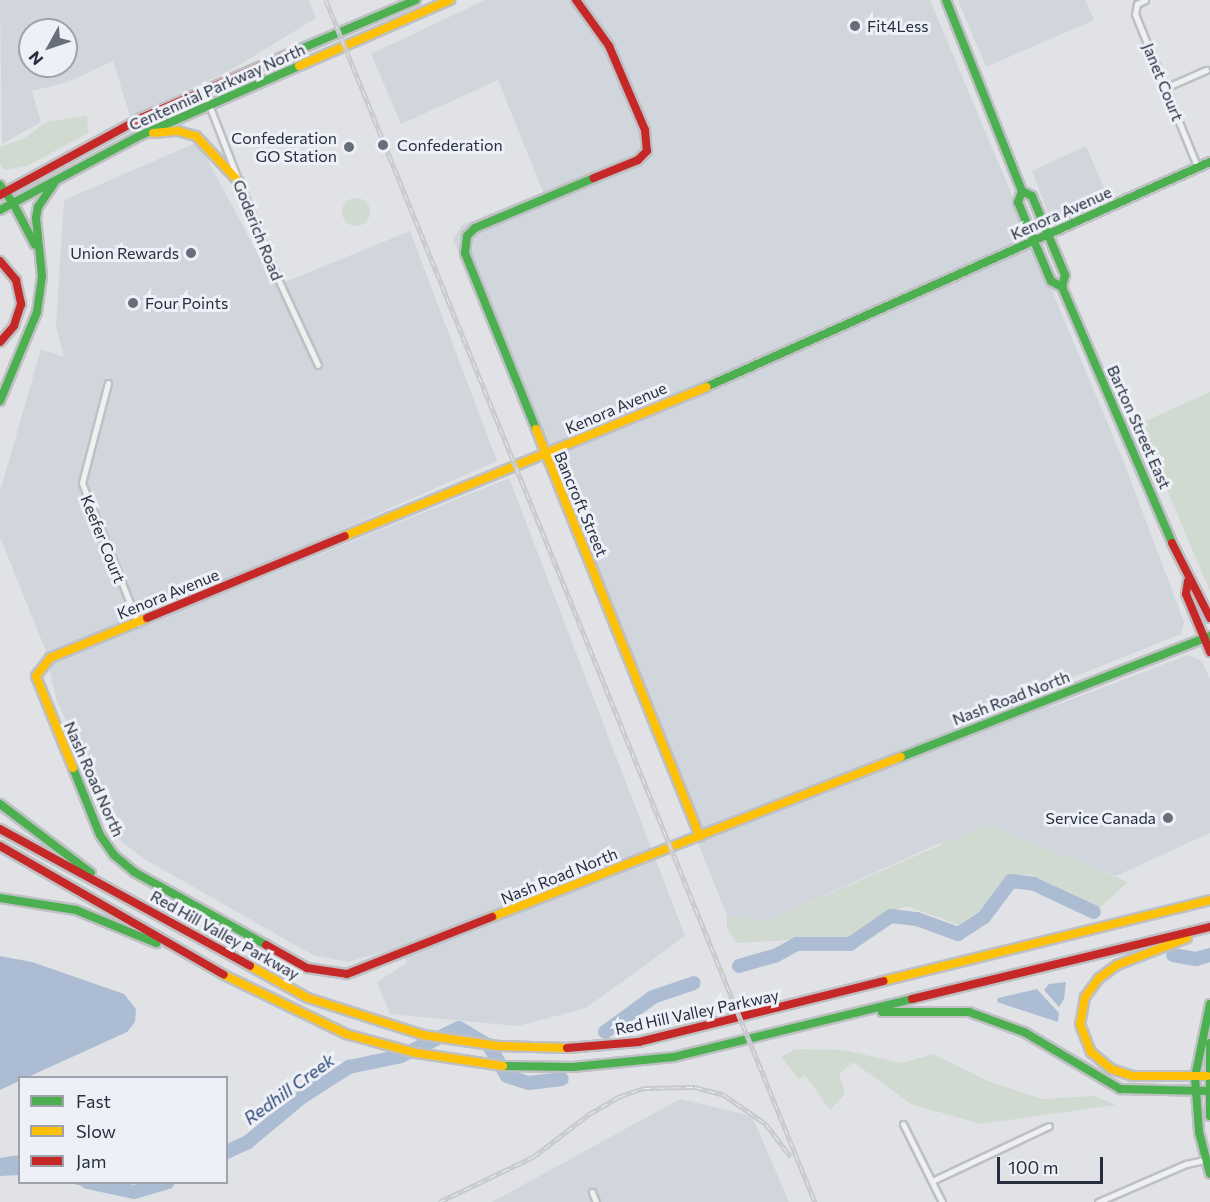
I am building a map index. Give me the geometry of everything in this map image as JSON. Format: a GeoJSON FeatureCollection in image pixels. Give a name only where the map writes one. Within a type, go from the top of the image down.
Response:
{"type":"FeatureCollection","features":[{"type":"Feature","properties":{"kind":"main road","name":"Centennial Parkway North"},"geometry":{"type":"LineString","coordinates":[[2,191],[141,118],[416,0]]}},
{"type":"Feature","properties":{"kind":"main road","name":"Centennial Parkway North"},"geometry":{"type":"LineString","coordinates":[[0,210],[139,136],[450,0]]}},
{"type":"Feature","properties":{"kind":"main road","name":"Bancroft Street"},"geometry":{"type":"LineString","coordinates":[[576,0],[609,46],[645,130],[647,151],[638,160],[481,224],[464,244],[544,455],[700,836]]}},
{"type":"Feature","properties":{"kind":"main road","name":"Barton Street East"},"geometry":{"type":"LineString","coordinates":[[946,0],[1022,191],[1018,202],[1051,281],[1062,287]]}},
{"type":"Feature","properties":{"kind":"main road"},"geometry":{"type":"LineString","coordinates":[[139,136],[178,131],[196,136],[239,182]]}},
{"type":"Feature","properties":{"kind":"main road","name":"Kenora Avenue"},"geometry":{"type":"LineString","coordinates":[[36,676],[50,658],[800,348],[1210,162]]}},
{"type":"Feature","properties":{"kind":"main road"},"geometry":{"type":"LineString","coordinates":[[0,401],[38,312],[42,276],[36,218],[38,207],[54,183]]}},
{"type":"Feature","properties":{"kind":"main road"},"geometry":{"type":"LineString","coordinates":[[2,191],[13,203],[39,257]]}},
{"type":"Feature","properties":{"kind":"main road","name":"Barton Street East"},"geometry":{"type":"LineString","coordinates":[[1022,191],[1032,196],[1065,275],[1062,287],[1188,580],[1197,587],[1210,618]]}},
{"type":"Feature","properties":{"kind":"main road"},"geometry":{"type":"LineString","coordinates":[[0,261],[16,280],[21,304],[14,327],[0,342]]}},
{"type":"Feature","properties":{"kind":"main road","name":"Barton Street East"},"geometry":{"type":"LineString","coordinates":[[1188,580],[1186,594],[1207,637],[1210,652]]}},
{"type":"Feature","properties":{"kind":"main road","name":"Nash Road North"},"geometry":{"type":"LineString","coordinates":[[36,676],[100,835],[114,855],[134,872],[307,968],[335,974],[360,971],[1207,637]]}},
{"type":"Feature","properties":{"kind":"main road"},"geometry":{"type":"LineString","coordinates":[[0,804],[105,885]]}},
{"type":"Feature","properties":{"kind":"main road"},"geometry":{"type":"LineString","coordinates":[[0,828],[105,885]]}},
{"type":"Feature","properties":{"kind":"main road"},"geometry":{"type":"LineString","coordinates":[[0,846],[179,950]]}},
{"type":"Feature","properties":{"kind":"main road","name":"Red Hill Valley Parkway"},"geometry":{"type":"LineString","coordinates":[[105,885],[256,971],[352,1015],[423,1035],[498,1046],[552,1049],[639,1042],[1210,900]]}},
{"type":"Feature","properties":{"kind":"main road"},"geometry":{"type":"LineString","coordinates":[[0,897],[76,910],[179,950]]}},
{"type":"Feature","properties":{"kind":"main road"},"geometry":{"type":"LineString","coordinates":[[1206,928],[1107,971],[1088,990],[1080,1017],[1091,1052],[1111,1070],[1133,1076],[1207,1077]]}},
{"type":"Feature","properties":{"kind":"main road","name":"Red Hill Valley Parkway"},"geometry":{"type":"LineString","coordinates":[[179,950],[346,1034],[416,1053],[501,1066],[631,1062],[674,1057],[875,1011],[956,987],[1206,928]]}},
{"type":"Feature","properties":{"kind":"main road"},"geometry":{"type":"LineString","coordinates":[[1210,1004],[1203,1024],[1195,1077],[1205,1160],[1210,1174]]}},
{"type":"Feature","properties":{"kind":"main road"},"geometry":{"type":"LineString","coordinates":[[875,1011],[969,1012],[1024,1032],[1120,1089],[1208,1091]]}},
{"type":"Feature","properties":{"kind":"main road"},"geometry":{"type":"LineString","coordinates":[[1210,1043],[1207,1077],[1210,1116]]}},
{"type":"Feature","properties":{"kind":"street","name":"Janet Court"},"geometry":{"type":"LineString","coordinates":[[1145,0],[1137,4],[1135,14],[1198,168]]}},
{"type":"Feature","properties":{"kind":"street"},"geometry":{"type":"LineString","coordinates":[[1165,88],[1206,70]]}},
{"type":"Feature","properties":{"kind":"street","name":"Goderich Road"},"geometry":{"type":"LineString","coordinates":[[204,92],[309,354],[318,365]]}},
{"type":"Feature","properties":{"kind":"street","name":"Keefer Court"},"geometry":{"type":"LineString","coordinates":[[108,383],[82,483],[138,623]]}},
{"type":"Feature","properties":{"kind":"street"},"geometry":{"type":"LineString","coordinates":[[903,1124],[942,1202]]}},
{"type":"Feature","properties":{"kind":"street"},"geometry":{"type":"LineString","coordinates":[[932,1182],[1049,1126]]}},
{"type":"Feature","properties":{"kind":"street"},"geometry":{"type":"LineString","coordinates":[[1098,1202],[1186,1164],[1205,1160]]}},
{"type":"Feature","properties":{"kind":"street"},"geometry":{"type":"LineString","coordinates":[[592,1192],[596,1202]]}},
{"type":"Feature","properties":{"kind":"shaded area"},"geometry":{"type":"Polygon","coordinates":[[[0,0],[309,0],[316,18],[229,71],[130,116],[113,61],[78,77],[78,18],[18,18],[18,78],[77,78],[32,91],[41,122],[2,144],[0,0]]]}},
{"type":"Feature","properties":{"kind":"shaded area"},"geometry":{"type":"Polygon","coordinates":[[[485,0],[930,0],[1123,460],[1184,622],[1181,634],[1049,687],[1049,708],[1188,655],[1202,661],[1210,679],[1210,833],[1116,876],[1078,863],[940,843],[765,922],[727,915],[453,239],[462,225],[543,192],[498,80],[401,124],[371,54],[485,0]]]}},
{"type":"Feature","properties":{"kind":"shaded area"},"geometry":{"type":"Polygon","coordinates":[[[958,0],[1085,0],[1094,20],[986,67],[958,0]]]}},
{"type":"Feature","properties":{"kind":"shaded area"},"geometry":{"type":"Polygon","coordinates":[[[87,116],[88,133],[27,166],[4,170],[0,164],[0,147],[25,138],[46,122],[87,116]]]}},
{"type":"Feature","properties":{"kind":"shaded area"},"geometry":{"type":"Polygon","coordinates":[[[198,142],[275,286],[410,231],[497,461],[225,581],[230,591],[509,478],[685,936],[586,1008],[518,1026],[390,1014],[377,982],[407,963],[404,946],[348,962],[313,955],[146,860],[116,837],[56,698],[45,649],[0,537],[0,492],[41,349],[64,357],[56,326],[64,200],[198,142]]]}},
{"type":"Feature","properties":{"kind":"shaded area"},"geometry":{"type":"Polygon","coordinates":[[[1086,146],[1110,202],[1060,222],[1050,218],[1032,171],[1086,146]]]}},
{"type":"Feature","properties":{"kind":"shaded area"},"geometry":{"type":"Polygon","coordinates":[[[356,198],[366,202],[370,212],[366,222],[356,226],[346,222],[342,212],[346,202],[356,198]]]}},
{"type":"Feature","properties":{"kind":"shaded area"},"geometry":{"type":"Polygon","coordinates":[[[1210,392],[1210,591],[1139,424],[1210,392]]]}},
{"type":"Feature","properties":{"kind":"shaded area"},"geometry":{"type":"Polygon","coordinates":[[[986,825],[1128,882],[1100,907],[1030,874],[1005,879],[979,911],[959,925],[907,906],[882,915],[847,937],[736,943],[727,928],[727,915],[765,922],[986,825]]]}},
{"type":"Feature","properties":{"kind":"shaded area"},"geometry":{"type":"Polygon","coordinates":[[[795,1049],[842,1050],[902,1063],[933,1054],[988,1081],[1042,1099],[1094,1096],[1116,1105],[981,1124],[911,1104],[853,1062],[839,1074],[845,1094],[830,1110],[805,1075],[799,1079],[781,1057],[795,1049]]]}},
{"type":"Feature","properties":{"kind":"shaded area"},"geometry":{"type":"Polygon","coordinates":[[[680,1099],[752,1116],[789,1202],[492,1202],[680,1099]]]}},
{"type":"Feature","properties":{"kind":"water"},"geometry":{"type":"Polygon","coordinates":[[[0,956],[32,962],[124,994],[136,1009],[135,1022],[127,1032],[30,1076],[18,1076],[18,1081],[0,1090],[0,956]]]}},
{"type":"Feature","properties":{"kind":"water"},"geometry":{"type":"Polygon","coordinates":[[[1066,982],[1064,999],[1059,1007],[1044,990],[1049,984],[1066,982]]]}},
{"type":"Feature","properties":{"kind":"water"},"geometry":{"type":"Polygon","coordinates":[[[1037,989],[1059,1013],[1058,1022],[997,1002],[998,998],[1037,989]]]}},
{"type":"Feature","properties":{"kind":"water"},"geometry":{"type":"Polygon","coordinates":[[[18,1155],[18,1175],[0,1176],[0,1158],[18,1155]]]}},
{"type":"Feature","properties":{"kind":"water"},"geometry":{"type":"Polygon","coordinates":[[[74,1184],[128,1184],[132,1185],[135,1197],[74,1184]]]}},
{"type":"Feature","properties":{"kind":"waterway","name":"Redhill Creek"},"geometry":{"type":"LineString","coordinates":[[739,966],[775,956],[797,944],[850,944],[891,916],[917,919],[958,934],[984,917],[1011,881],[1034,884],[1094,912]]}},
{"type":"Feature","properties":{"kind":"waterway","name":"Redhill Creek"},"geometry":{"type":"LineString","coordinates":[[1173,955],[1196,959],[1210,955]]}},
{"type":"Feature","properties":{"kind":"waterway","name":"Redhill Creek"},"geometry":{"type":"LineString","coordinates":[[605,1032],[653,997],[694,983]]}},
{"type":"Feature","properties":{"kind":"waterway","name":"Redhill Creek"},"geometry":{"type":"LineString","coordinates":[[228,1151],[248,1142],[302,1097],[349,1067],[401,1056],[459,1028],[489,1046],[507,1076],[529,1083],[562,1079]]}},
{"type":"Feature","properties":{"kind":"waterway","name":"Redhill Creek"},"geometry":{"type":"LineString","coordinates":[[96,1184],[134,1192],[161,1184]]}},
{"type":"Feature","properties":{"kind":"railway"},"geometry":{"type":"LineString","coordinates":[[326,0],[815,1202]]}},
{"type":"Feature","properties":{"kind":"railway"},"geometry":{"type":"LineString","coordinates":[[439,1202],[533,1157],[589,1114],[618,1097],[644,1088],[695,1087],[724,1095],[766,1124],[791,1157]]}},
{"type":"Feature","properties":{"kind":"traffic: fast"},"geometry":{"type":"LineString","coordinates":[[298,50],[416,0]]}},
{"type":"Feature","properties":{"kind":"traffic: fast"},"geometry":{"type":"LineString","coordinates":[[946,0],[1022,191],[1018,202],[1034,241],[1051,281],[1062,287],[1172,543]]}},
{"type":"Feature","properties":{"kind":"traffic: fast"},"geometry":{"type":"LineString","coordinates":[[0,210],[139,136],[299,66]]}},
{"type":"Feature","properties":{"kind":"traffic: fast"},"geometry":{"type":"LineString","coordinates":[[706,387],[1210,162]]}},
{"type":"Feature","properties":{"kind":"traffic: fast"},"geometry":{"type":"LineString","coordinates":[[536,429],[465,253],[467,236],[475,228],[594,178]]}},
{"type":"Feature","properties":{"kind":"traffic: fast"},"geometry":{"type":"LineString","coordinates":[[0,401],[37,312],[42,276],[36,218],[38,207],[54,183]]}},
{"type":"Feature","properties":{"kind":"traffic: fast"},"geometry":{"type":"LineString","coordinates":[[0,185],[13,203]]}},
{"type":"Feature","properties":{"kind":"traffic: fast"},"geometry":{"type":"LineString","coordinates":[[1022,191],[1032,196],[1065,275],[1062,287]]}},
{"type":"Feature","properties":{"kind":"traffic: fast"},"geometry":{"type":"LineString","coordinates":[[13,203],[35,245]]}},
{"type":"Feature","properties":{"kind":"traffic: fast"},"geometry":{"type":"LineString","coordinates":[[901,757],[1210,636]]}},
{"type":"Feature","properties":{"kind":"traffic: fast"},"geometry":{"type":"LineString","coordinates":[[73,768],[100,835],[114,855],[134,872],[266,945]]}},
{"type":"Feature","properties":{"kind":"traffic: fast"},"geometry":{"type":"LineString","coordinates":[[0,804],[91,873]]}},
{"type":"Feature","properties":{"kind":"traffic: fast"},"geometry":{"type":"LineString","coordinates":[[0,898],[76,910],[156,943]]}},
{"type":"Feature","properties":{"kind":"traffic: fast"},"geometry":{"type":"LineString","coordinates":[[503,1066],[573,1067],[674,1057],[912,999]]}},
{"type":"Feature","properties":{"kind":"traffic: fast"},"geometry":{"type":"LineString","coordinates":[[1210,1004],[1195,1077],[1199,1132],[1210,1174]]}},
{"type":"Feature","properties":{"kind":"traffic: fast"},"geometry":{"type":"LineString","coordinates":[[882,1012],[969,1012],[1024,1032],[1120,1089],[1208,1091]]}},
{"type":"Feature","properties":{"kind":"traffic: fast"},"geometry":{"type":"LineString","coordinates":[[1210,1043],[1210,1116]]}},
{"type":"Feature","properties":{"kind":"traffic: slow"},"geometry":{"type":"LineString","coordinates":[[299,66],[450,0]]}},
{"type":"Feature","properties":{"kind":"traffic: slow"},"geometry":{"type":"LineString","coordinates":[[153,133],[178,131],[196,136],[239,182]]}},
{"type":"Feature","properties":{"kind":"traffic: slow"},"geometry":{"type":"LineString","coordinates":[[345,536],[706,387]]}},
{"type":"Feature","properties":{"kind":"traffic: slow"},"geometry":{"type":"LineString","coordinates":[[536,429],[700,836]]}},
{"type":"Feature","properties":{"kind":"traffic: slow"},"geometry":{"type":"LineString","coordinates":[[73,768],[36,676],[50,658],[147,618]]}},
{"type":"Feature","properties":{"kind":"traffic: slow"},"geometry":{"type":"LineString","coordinates":[[492,917],[901,757]]}},
{"type":"Feature","properties":{"kind":"traffic: slow"},"geometry":{"type":"LineString","coordinates":[[883,981],[1210,900]]}},
{"type":"Feature","properties":{"kind":"traffic: slow"},"geometry":{"type":"LineString","coordinates":[[1187,938],[1117,965],[1099,978],[1085,997],[1080,1024],[1091,1052],[1111,1069],[1133,1076],[1207,1076]]}},
{"type":"Feature","properties":{"kind":"traffic: slow"},"geometry":{"type":"LineString","coordinates":[[250,966],[308,998],[423,1035],[498,1046],[567,1048]]}},
{"type":"Feature","properties":{"kind":"traffic: slow"},"geometry":{"type":"LineString","coordinates":[[224,975],[346,1034],[416,1053],[503,1066]]}},
{"type":"Feature","properties":{"kind":"traffic: jam"},"geometry":{"type":"LineString","coordinates":[[576,0],[609,46],[645,130],[647,151],[638,160],[594,178]]}},
{"type":"Feature","properties":{"kind":"traffic: jam"},"geometry":{"type":"LineString","coordinates":[[0,195],[141,118],[298,50]]}},
{"type":"Feature","properties":{"kind":"traffic: jam"},"geometry":{"type":"LineString","coordinates":[[0,261],[16,280],[21,304],[14,326],[0,342]]}},
{"type":"Feature","properties":{"kind":"traffic: jam"},"geometry":{"type":"LineString","coordinates":[[147,618],[345,536]]}},
{"type":"Feature","properties":{"kind":"traffic: jam"},"geometry":{"type":"LineString","coordinates":[[1172,543],[1210,618]]}},
{"type":"Feature","properties":{"kind":"traffic: jam"},"geometry":{"type":"LineString","coordinates":[[1188,581],[1186,594],[1210,652]]}},
{"type":"Feature","properties":{"kind":"traffic: jam"},"geometry":{"type":"LineString","coordinates":[[0,829],[250,966]]}},
{"type":"Feature","properties":{"kind":"traffic: jam"},"geometry":{"type":"LineString","coordinates":[[0,846],[224,975]]}},
{"type":"Feature","properties":{"kind":"traffic: jam"},"geometry":{"type":"LineString","coordinates":[[266,945],[307,968],[347,974],[492,917]]}},
{"type":"Feature","properties":{"kind":"traffic: jam"},"geometry":{"type":"LineString","coordinates":[[912,999],[1210,927]]}},
{"type":"Feature","properties":{"kind":"traffic: jam"},"geometry":{"type":"LineString","coordinates":[[567,1048],[639,1042],[883,981]]}},
{"type":"Feature","properties":{"kind":"place","name":"Fit4Less"},"geometry":{"type":"Point","coordinates":[855,26]}},
{"type":"Feature","properties":{"kind":"place","name":"Confederation"},"geometry":{"type":"Point","coordinates":[383,145]}},
{"type":"Feature","properties":{"kind":"place","name":"Confederation GO Station"},"geometry":{"type":"Point","coordinates":[349,147]}},
{"type":"Feature","properties":{"kind":"place","name":"Union Rewards"},"geometry":{"type":"Point","coordinates":[191,253]}},
{"type":"Feature","properties":{"kind":"place","name":"Four Points"},"geometry":{"type":"Point","coordinates":[133,303]}},
{"type":"Feature","properties":{"kind":"place","name":"Service Canada"},"geometry":{"type":"Point","coordinates":[1168,818]}}]}
